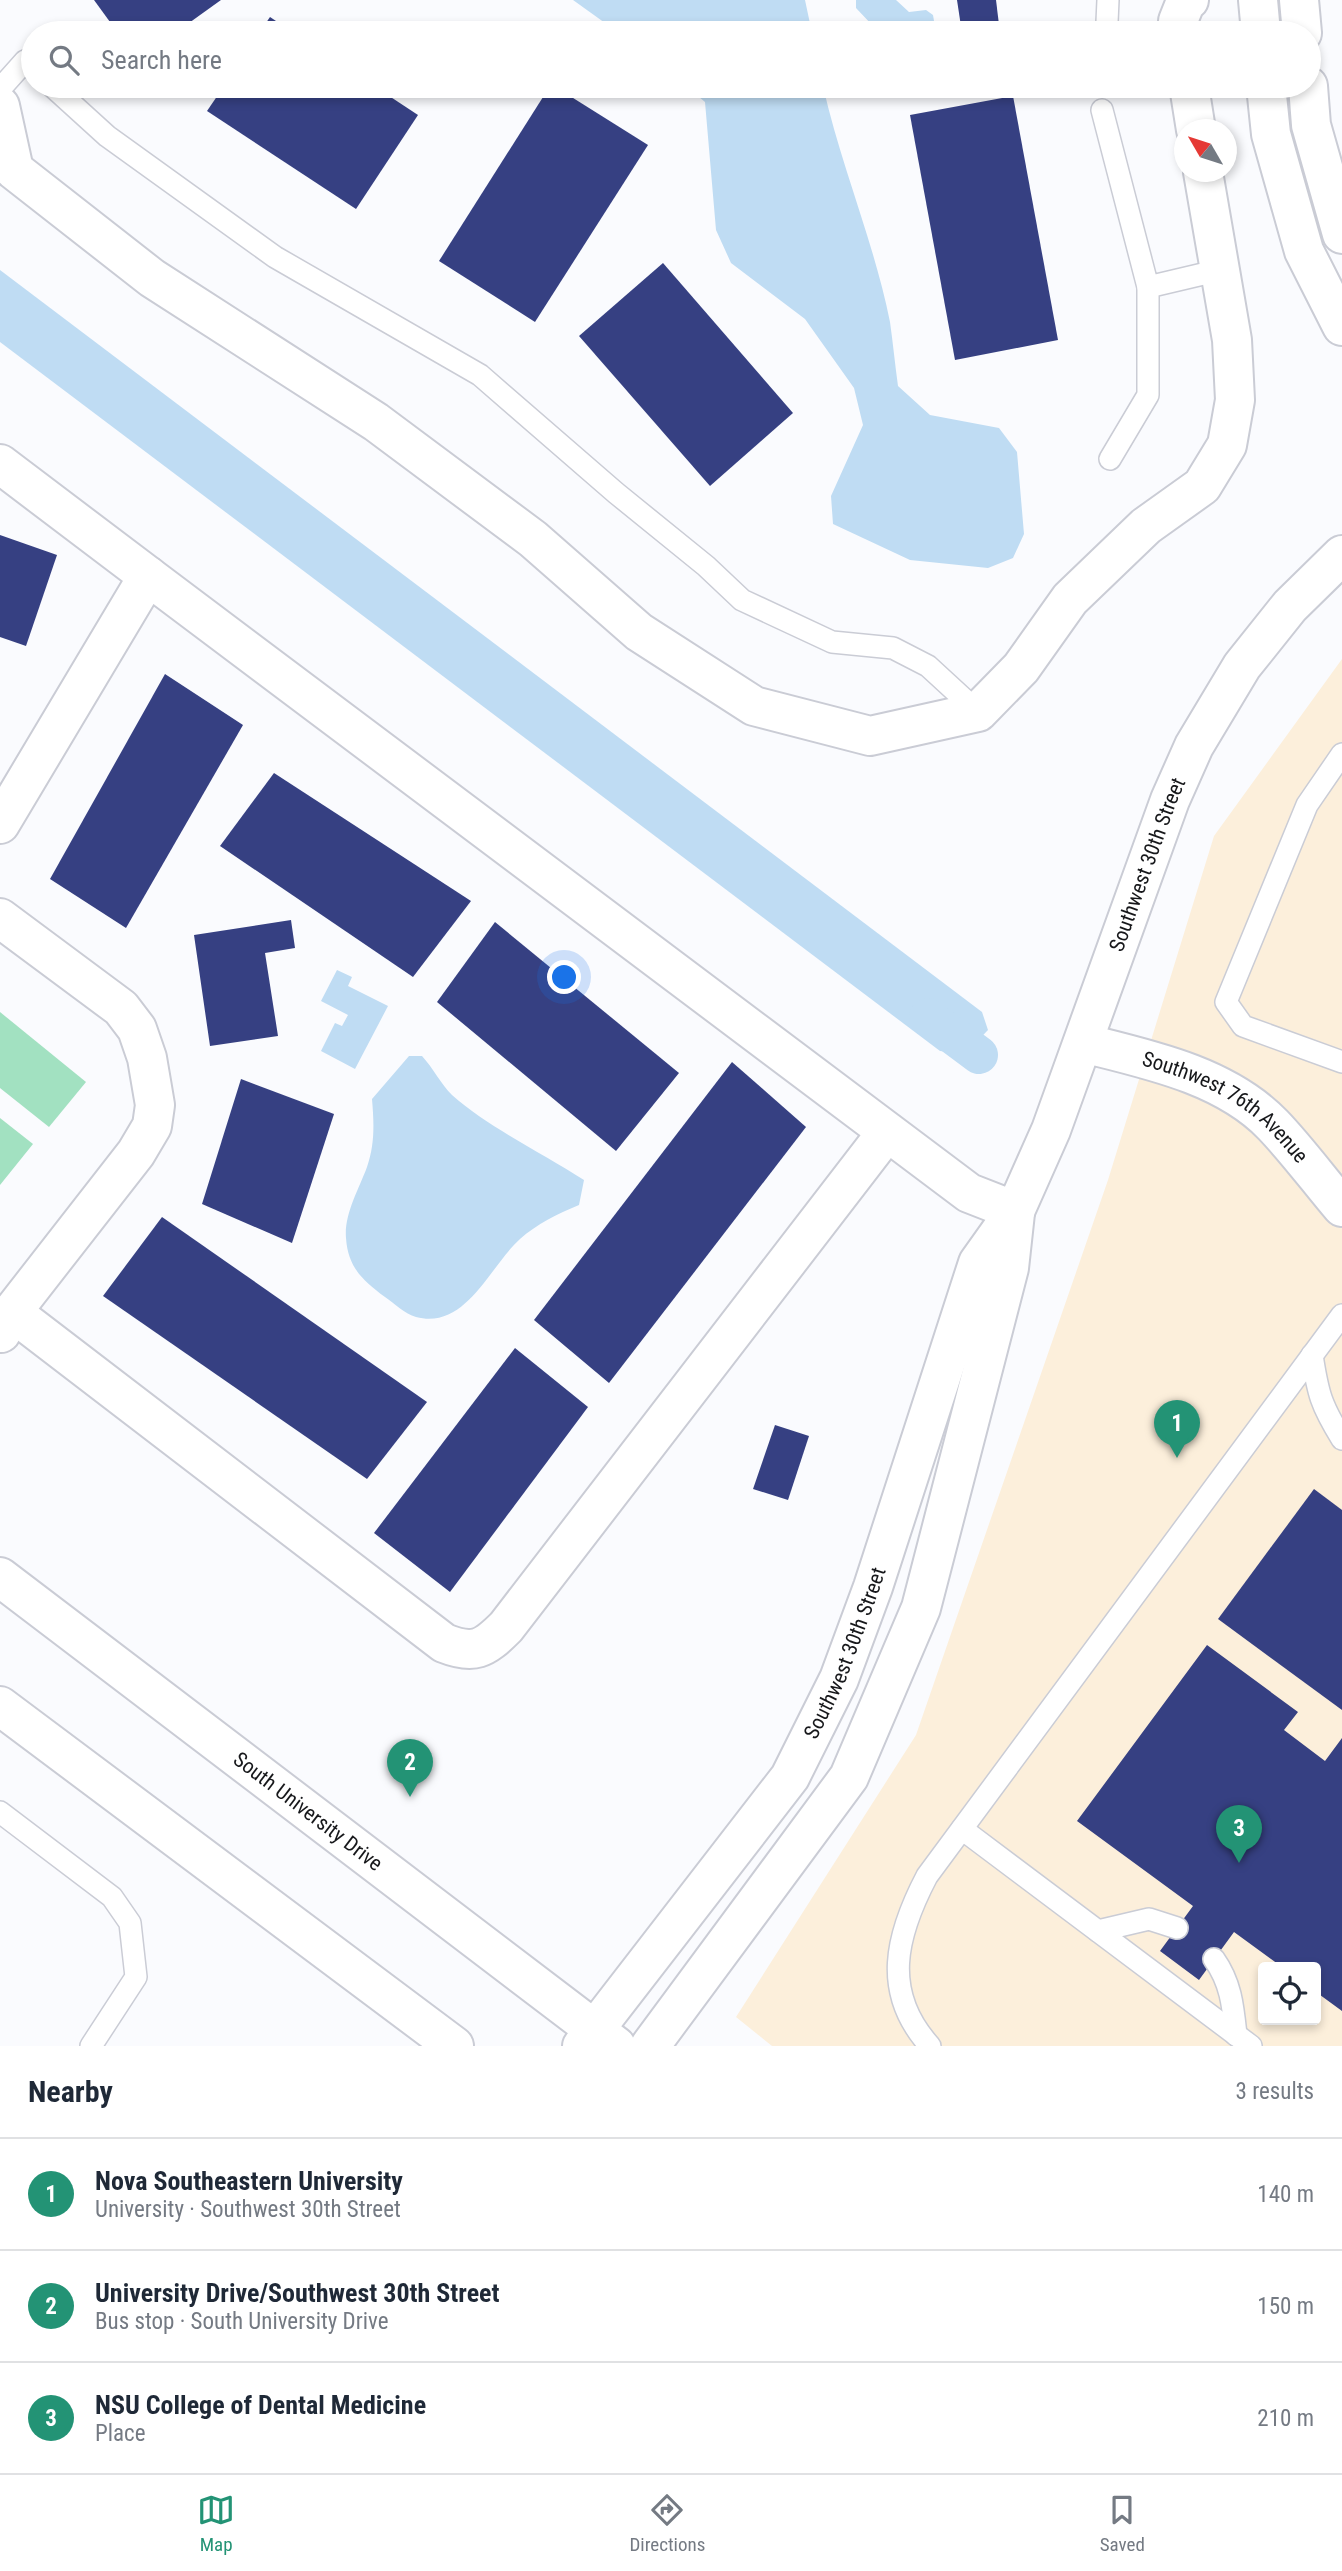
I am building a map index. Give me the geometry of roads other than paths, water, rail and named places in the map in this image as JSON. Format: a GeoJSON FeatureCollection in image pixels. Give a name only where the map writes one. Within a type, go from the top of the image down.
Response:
{"type":"FeatureCollection","features":[{"type":"Feature","properties":{"kind":"street"},"geometry":{"type":"LineString","coordinates":[[1178,21],[1187,0]]}},
{"type":"Feature","properties":{"kind":"street"},"geometry":{"type":"LineString","coordinates":[[1258,0],[1260,21]]}},
{"type":"Feature","properties":{"kind":"street"},"geometry":{"type":"LineString","coordinates":[[1299,0],[1301,21]]}},
{"type":"Feature","properties":{"kind":"street"},"geometry":{"type":"LineString","coordinates":[[1191,98],[1194,119]]}},
{"type":"Feature","properties":{"kind":"street"},"geometry":{"type":"LineString","coordinates":[[1267,98],[1271,134],[1304,251],[1342,326]]}},
{"type":"Feature","properties":{"kind":"street"},"geometry":{"type":"LineString","coordinates":[[1309,98],[1311,125],[1342,234]]}},
{"type":"Feature","properties":{"kind":"street"},"geometry":{"type":"LineString","coordinates":[[0,106],[14,170],[152,278],[376,422],[533,539],[639,632],[754,706],[870,736],[978,712],[1021,668],[1070,599],[1146,526],[1202,486],[1227,446],[1235,400],[1232,340],[1205,182]]}},
{"type":"Feature","properties":{"kind":"street"},"geometry":{"type":"LineString","coordinates":[[0,464],[969,1193],[1015,1211]]}},
{"type":"Feature","properties":{"kind":"street","name":"Southwest 30th Street"},"geometry":{"type":"LineString","coordinates":[[598,2041],[790,1777],[839,1679],[978,1263],[1015,1211],[1051,1130],[1170,800],[1194,746],[1232,682],[1265,636],[1290,606],[1342,555]]}},
{"type":"Feature","properties":{"kind":"street"},"geometry":{"type":"LineString","coordinates":[[0,824],[148,576]]}},
{"type":"Feature","properties":{"kind":"street"},"geometry":{"type":"LineString","coordinates":[[0,918],[121,1008],[137,1029],[147,1058],[155,1105],[152,1126],[136,1153],[6,1323],[444,1643],[461,1650],[476,1650],[491,1642],[506,1627],[887,1132]]}},
{"type":"Feature","properties":{"kind":"street","name":"Southwest 76th Avenue"},"geometry":{"type":"LineString","coordinates":[[1083,1043],[1171,1066],[1244,1101],[1272,1124],[1342,1207]]}},
{"type":"Feature","properties":{"kind":"street","name":"Southwest 30th Street"},"geometry":{"type":"LineString","coordinates":[[650,2046],[849,1777],[921,1608],[1009,1268],[1015,1211]]}},
{"type":"Feature","properties":{"kind":"street","name":"South University Drive"},"geometry":{"type":"LineString","coordinates":[[0,1577],[598,2041]]}},
{"type":"Feature","properties":{"kind":"street"},"geometry":{"type":"LineString","coordinates":[[0,1706],[454,2046]]}},
{"type":"Feature","properties":{"kind":"lane"},"geometry":{"type":"LineString","coordinates":[[1107,21],[1108,0]]}},
{"type":"Feature","properties":{"kind":"lane"},"geometry":{"type":"LineString","coordinates":[[0,89],[21,65]]}},
{"type":"Feature","properties":{"kind":"lane"},"geometry":{"type":"LineString","coordinates":[[65,98],[107,136],[275,257],[480,375],[616,493],[706,566],[742,600],[832,642],[893,648],[928,666],[978,712]]}},
{"type":"Feature","properties":{"kind":"lane"},"geometry":{"type":"LineString","coordinates":[[1102,110],[1147,287],[1148,395],[1110,459]]}},
{"type":"Feature","properties":{"kind":"lane"},"geometry":{"type":"LineString","coordinates":[[1147,287],[1220,270]]}},
{"type":"Feature","properties":{"kind":"lane"},"geometry":{"type":"LineString","coordinates":[[1342,754],[1307,805],[1226,1002],[1243,1027],[1342,1062]]}},
{"type":"Feature","properties":{"kind":"lane"},"geometry":{"type":"LineString","coordinates":[[930,2046],[905,2011],[898,1962],[909,1912],[927,1876],[1342,1315]]}},
{"type":"Feature","properties":{"kind":"lane"},"geometry":{"type":"LineString","coordinates":[[1312,1355],[1322,1407],[1342,1439]]}},
{"type":"Feature","properties":{"kind":"lane"},"geometry":{"type":"LineString","coordinates":[[0,1812],[112,1897],[130,1923],[136,1977],[91,2046]]}},
{"type":"Feature","properties":{"kind":"lane"},"geometry":{"type":"LineString","coordinates":[[962,1829],[1244,2040]]}},
{"type":"Feature","properties":{"kind":"lane"},"geometry":{"type":"LineString","coordinates":[[1098,1931],[1149,1919],[1177,1928]]}},
{"type":"Feature","properties":{"kind":"lane"},"geometry":{"type":"LineString","coordinates":[[1214,1959],[1224,1973],[1244,2040]]}},
{"type":"Feature","properties":{"kind":"water"},"geometry":{"type":"Polygon","coordinates":[[[573,0],[805,0],[809,21],[602,21],[573,0]]]}},
{"type":"Feature","properties":{"kind":"water"},"geometry":{"type":"Polygon","coordinates":[[[856,0],[896,0],[909,12],[926,10],[933,15],[934,21],[868,21],[856,8],[856,0]]]}},
{"type":"Feature","properties":{"kind":"water"},"geometry":{"type":"Polygon","coordinates":[[[700,98],[826,98],[883,292],[890,322],[898,386],[930,415],[999,428],[1017,452],[1024,534],[1013,558],[988,568],[910,560],[833,524],[831,496],[863,425],[854,388],[805,319],[731,263],[716,230],[705,102],[700,98]]]}},
{"type":"Feature","properties":{"kind":"water"},"geometry":{"type":"Polygon","coordinates":[[[0,270],[982,1012],[988,1030],[965,1054],[940,1051],[0,342],[0,270]]]}},
{"type":"Feature","properties":{"kind":"water"},"geometry":{"type":"Polygon","coordinates":[[[337,970],[352,977],[348,986],[388,1006],[355,1069],[321,1051],[335,1023],[342,1026],[348,1015],[321,1001],[337,970]]]}},
{"type":"Feature","properties":{"kind":"water"},"geometry":{"type":"Polygon","coordinates":[[[409,1056],[422,1056],[444,1086],[466,1107],[584,1180],[579,1205],[548,1220],[520,1239],[463,1305],[434,1319],[408,1313],[369,1285],[353,1265],[346,1238],[350,1211],[367,1167],[373,1142],[372,1099],[409,1056]]]}},
{"type":"Feature","properties":{"kind":"waterway"},"geometry":{"type":"LineString","coordinates":[[928,1017],[979,1055]]}},
{"type":"Feature","properties":{"kind":"place","name":"Nova Southeastern University"},"geometry":{"type":"Point","coordinates":[1177,1458]}},
{"type":"Feature","properties":{"kind":"place","name":"University Drive/Southwest 30th Street"},"geometry":{"type":"Point","coordinates":[410,1797]}},
{"type":"Feature","properties":{"kind":"place","name":"NSU College of Dental Medicine"},"geometry":{"type":"Point","coordinates":[1239,1863]}}]}
